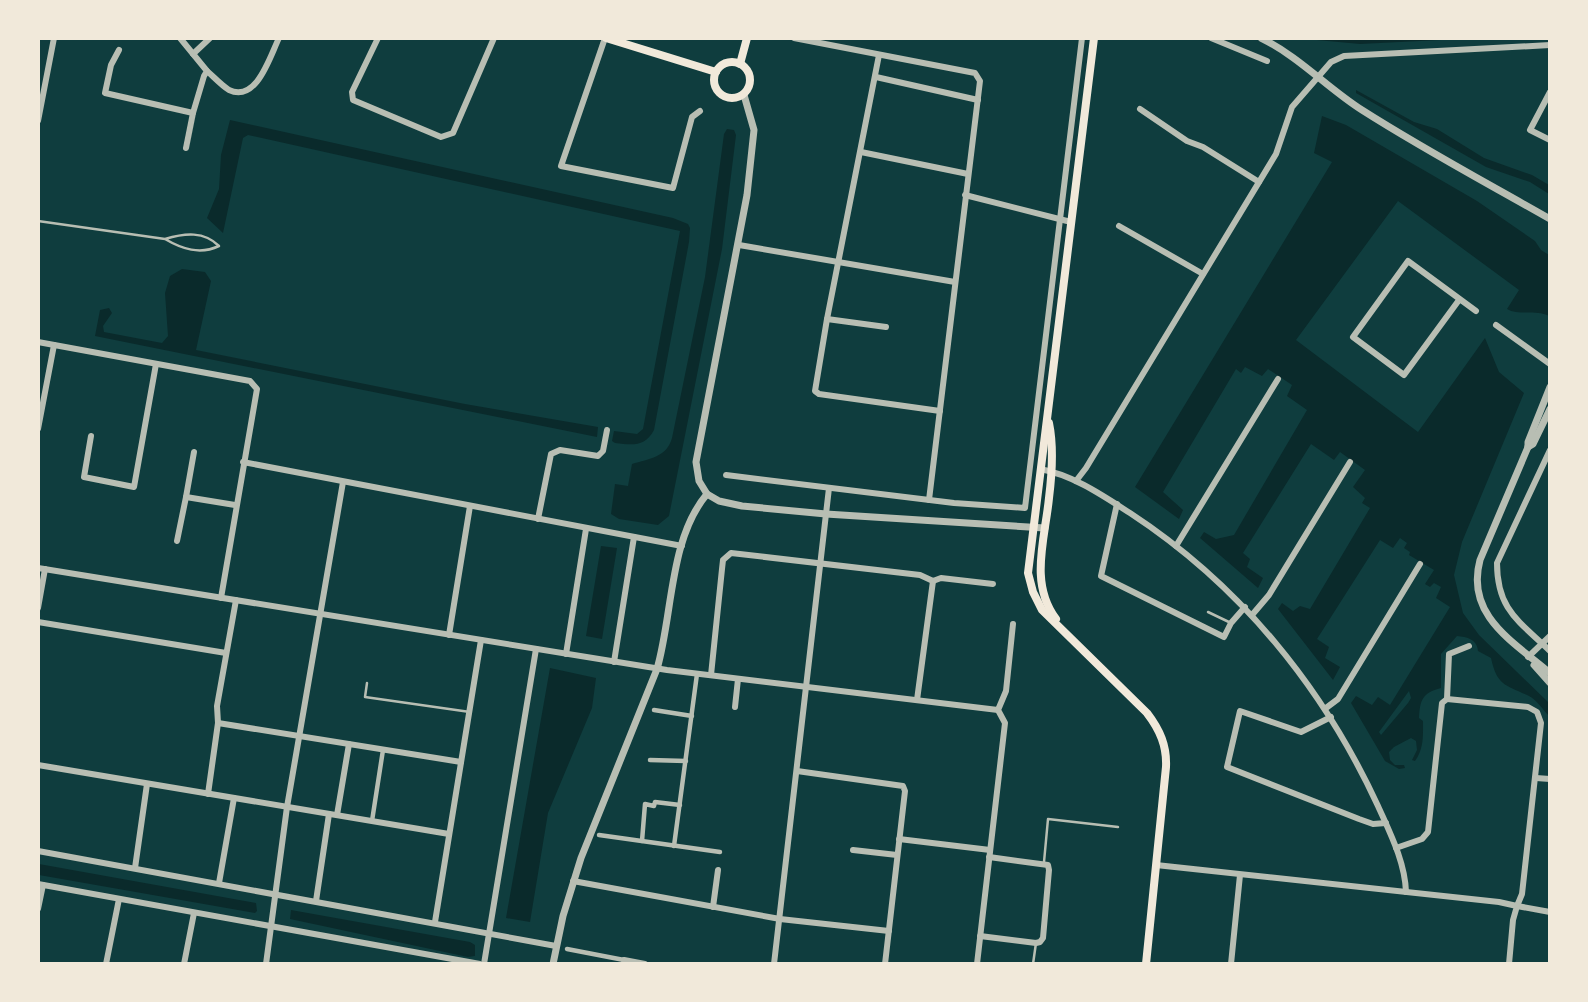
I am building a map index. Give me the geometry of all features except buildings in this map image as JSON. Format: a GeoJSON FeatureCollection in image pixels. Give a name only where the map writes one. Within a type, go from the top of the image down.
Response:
{"type":"FeatureCollection","features":[{"type":"Feature","properties":{"kind":"main road"},"geometry":{"type":"LineString","coordinates":[[605,38],[716,72]]}},
{"type":"Feature","properties":{"kind":"main road"},"geometry":{"type":"LineString","coordinates":[[740,64],[747,38]]}},
{"type":"Feature","properties":{"kind":"main road"},"geometry":{"type":"LineString","coordinates":[[1094,38],[1028,573],[1042,610],[1129,694],[1155,723],[1160,733],[1167,758],[1146,964]]}},
{"type":"Feature","properties":{"kind":"main road"},"geometry":{"type":"LineString","coordinates":[[727,63],[740,64],[745,67],[750,78],[749,87],[744,95],[733,99],[722,95],[715,86],[716,72],[727,63]]}},
{"type":"Feature","properties":{"kind":"main road"},"geometry":{"type":"LineString","coordinates":[[1048,418],[1051,471],[1041,566],[1042,588],[1051,612],[1064,630]]}},
{"type":"Feature","properties":{"kind":"street"},"geometry":{"type":"LineString","coordinates":[[38,121],[54,38]]}},
{"type":"Feature","properties":{"kind":"street"},"geometry":{"type":"LineString","coordinates":[[180,38],[208,71],[226,88],[238,93],[247,91],[257,82],[279,38]]}},
{"type":"Feature","properties":{"kind":"street"},"geometry":{"type":"LineString","coordinates":[[193,54],[210,38]]}},
{"type":"Feature","properties":{"kind":"street"},"geometry":{"type":"LineString","coordinates":[[378,38],[352,92],[353,100],[441,137],[453,133],[494,38]]}},
{"type":"Feature","properties":{"kind":"street"},"geometry":{"type":"LineString","coordinates":[[605,38],[561,166],[673,188],[692,117],[700,111]]}},
{"type":"Feature","properties":{"kind":"street"},"geometry":{"type":"LineString","coordinates":[[794,38],[975,74],[980,81],[929,500]]}},
{"type":"Feature","properties":{"kind":"street"},"geometry":{"type":"LineString","coordinates":[[726,475],[929,500],[1022,509],[1026,506],[1082,38]]}},
{"type":"Feature","properties":{"kind":"street"},"geometry":{"type":"LineString","coordinates":[[1211,38],[1267,61]]}},
{"type":"Feature","properties":{"kind":"street"},"geometry":{"type":"LineString","coordinates":[[1261,38],[1294,57],[1363,111],[1549,219]]}},
{"type":"Feature","properties":{"kind":"street"},"geometry":{"type":"LineString","coordinates":[[1076,481],[1281,144],[1292,107],[1331,62],[1344,56],[1549,45]]}},
{"type":"Feature","properties":{"kind":"street"},"geometry":{"type":"LineString","coordinates":[[119,50],[111,65],[105,93],[193,113]]}},
{"type":"Feature","properties":{"kind":"street"},"geometry":{"type":"LineString","coordinates":[[879,55],[815,385],[819,394],[940,411]]}},
{"type":"Feature","properties":{"kind":"street"},"geometry":{"type":"LineString","coordinates":[[186,148],[193,113],[208,71]]}},
{"type":"Feature","properties":{"kind":"street"},"geometry":{"type":"LineString","coordinates":[[876,77],[978,100]]}},
{"type":"Feature","properties":{"kind":"street"},"geometry":{"type":"LineString","coordinates":[[1549,92],[1530,130],[1549,140]]}},
{"type":"Feature","properties":{"kind":"street"},"geometry":{"type":"LineString","coordinates":[[744,95],[753,124],[753,141],[738,245],[696,462],[699,481],[707,494],[719,501],[743,506],[1045,528]]}},
{"type":"Feature","properties":{"kind":"street"},"geometry":{"type":"LineString","coordinates":[[1140,108],[1187,141],[1203,147],[1259,182]]}},
{"type":"Feature","properties":{"kind":"street"},"geometry":{"type":"LineString","coordinates":[[861,152],[968,174]]}},
{"type":"Feature","properties":{"kind":"street"},"geometry":{"type":"LineString","coordinates":[[965,195],[1072,222]]}},
{"type":"Feature","properties":{"kind":"street"},"geometry":{"type":"LineString","coordinates":[[1119,226],[1203,274]]}},
{"type":"Feature","properties":{"kind":"street"},"geometry":{"type":"LineString","coordinates":[[738,245],[954,282]]}},
{"type":"Feature","properties":{"kind":"street"},"geometry":{"type":"LineString","coordinates":[[1460,300],[1404,375],[1353,337],[1405,259],[1476,311]]}},
{"type":"Feature","properties":{"kind":"street"},"geometry":{"type":"LineString","coordinates":[[827,319],[886,327]]}},
{"type":"Feature","properties":{"kind":"street"},"geometry":{"type":"LineString","coordinates":[[1496,325],[1549,364]]}},
{"type":"Feature","properties":{"kind":"street"},"geometry":{"type":"LineString","coordinates":[[38,342],[255,384],[257,389],[221,598]]}},
{"type":"Feature","properties":{"kind":"street"},"geometry":{"type":"LineString","coordinates":[[38,429],[54,345]]}},
{"type":"Feature","properties":{"kind":"street"},"geometry":{"type":"LineString","coordinates":[[91,436],[84,477],[134,487],[156,364]]}},
{"type":"Feature","properties":{"kind":"street"},"geometry":{"type":"LineString","coordinates":[[1176,546],[1278,379]]}},
{"type":"Feature","properties":{"kind":"street"},"geometry":{"type":"LineString","coordinates":[[1549,387],[1528,447],[1485,548],[1477,576],[1479,597],[1487,615],[1530,659],[1549,683]]}},
{"type":"Feature","properties":{"kind":"street"},"geometry":{"type":"LineString","coordinates":[[1528,447],[1533,444],[1549,409]]}},
{"type":"Feature","properties":{"kind":"street"},"geometry":{"type":"LineString","coordinates":[[538,519],[551,454],[560,450],[598,456],[603,451],[607,430]]}},
{"type":"Feature","properties":{"kind":"street"},"geometry":{"type":"LineString","coordinates":[[1549,450],[1497,564],[1497,582],[1502,600],[1512,614],[1549,651]]}},
{"type":"Feature","properties":{"kind":"street"},"geometry":{"type":"LineString","coordinates":[[177,541],[194,452]]}},
{"type":"Feature","properties":{"kind":"street"},"geometry":{"type":"LineString","coordinates":[[243,462],[682,546]]}},
{"type":"Feature","properties":{"kind":"street"},"geometry":{"type":"LineString","coordinates":[[1252,615],[1269,595],[1350,462]]}},
{"type":"Feature","properties":{"kind":"street"},"geometry":{"type":"LineString","coordinates":[[1040,469],[1076,481],[1117,504],[1176,546],[1245,607],[1286,654],[1326,708],[1365,778],[1396,848],[1405,875],[1406,892]]}},
{"type":"Feature","properties":{"kind":"street"},"geometry":{"type":"LineString","coordinates":[[266,964],[287,807],[343,482]]}},
{"type":"Feature","properties":{"kind":"street"},"geometry":{"type":"LineString","coordinates":[[774,964],[829,488]]}},
{"type":"Feature","properties":{"kind":"street"},"geometry":{"type":"LineString","coordinates":[[553,964],[573,881],[657,669],[666,638],[682,546],[694,513],[707,494]]}},
{"type":"Feature","properties":{"kind":"street"},"geometry":{"type":"LineString","coordinates":[[186,497],[235,505]]}},
{"type":"Feature","properties":{"kind":"street"},"geometry":{"type":"LineString","coordinates":[[1117,504],[1101,576],[1224,637],[1231,623],[1245,607]]}},
{"type":"Feature","properties":{"kind":"street"},"geometry":{"type":"LineString","coordinates":[[449,635],[470,506]]}},
{"type":"Feature","properties":{"kind":"street"},"geometry":{"type":"LineString","coordinates":[[566,654],[586,529]]}},
{"type":"Feature","properties":{"kind":"street"},"geometry":{"type":"LineString","coordinates":[[614,662],[634,537]]}},
{"type":"Feature","properties":{"kind":"street"},"geometry":{"type":"LineString","coordinates":[[711,676],[723,561],[731,553],[920,575],[933,581],[941,578],[993,584]]}},
{"type":"Feature","properties":{"kind":"street"},"geometry":{"type":"LineString","coordinates":[[1326,708],[1338,698],[1420,564]]}},
{"type":"Feature","properties":{"kind":"street"},"geometry":{"type":"LineString","coordinates":[[38,608],[42,569],[657,669],[998,710]]}},
{"type":"Feature","properties":{"kind":"street"},"geometry":{"type":"LineString","coordinates":[[917,700],[933,581]]}},
{"type":"Feature","properties":{"kind":"street"},"geometry":{"type":"LineString","coordinates":[[208,794],[218,723],[217,706],[236,600]]}},
{"type":"Feature","properties":{"kind":"street"},"geometry":{"type":"LineString","coordinates":[[38,622],[226,653]]}},
{"type":"Feature","properties":{"kind":"street"},"geometry":{"type":"LineString","coordinates":[[998,710],[1006,691],[1013,624]]}},
{"type":"Feature","properties":{"kind":"street"},"geometry":{"type":"LineString","coordinates":[[1530,659],[1549,636]]}},
{"type":"Feature","properties":{"kind":"street"},"geometry":{"type":"LineString","coordinates":[[435,922],[481,640]]}},
{"type":"Feature","properties":{"kind":"street"},"geometry":{"type":"LineString","coordinates":[[1447,699],[1449,654],[1469,646]]}},
{"type":"Feature","properties":{"kind":"street"},"geometry":{"type":"LineString","coordinates":[[38,909],[41,885],[482,964],[490,934],[536,649]]}},
{"type":"Feature","properties":{"kind":"street"},"geometry":{"type":"LineString","coordinates":[[1530,659],[1549,673]]}},
{"type":"Feature","properties":{"kind":"street"},"geometry":{"type":"LineString","coordinates":[[674,846],[697,674]]}},
{"type":"Feature","properties":{"kind":"street"},"geometry":{"type":"LineString","coordinates":[[735,707],[738,679]]}},
{"type":"Feature","properties":{"kind":"street"},"geometry":{"type":"LineString","coordinates":[[1396,848],[1422,839],[1428,832],[1442,703],[1447,699],[1525,706],[1534,710],[1541,723],[1536,778],[1522,894],[1513,920],[1509,964]]}},
{"type":"Feature","properties":{"kind":"street"},"geometry":{"type":"LineString","coordinates":[[654,710],[692,716]]}},
{"type":"Feature","properties":{"kind":"street"},"geometry":{"type":"LineString","coordinates":[[977,964],[1005,723],[998,710]]}},
{"type":"Feature","properties":{"kind":"street"},"geometry":{"type":"LineString","coordinates":[[1331,717],[1301,732],[1240,711],[1227,767],[1373,824],[1386,823]]}},
{"type":"Feature","properties":{"kind":"street"},"geometry":{"type":"LineString","coordinates":[[218,723],[461,762]]}},
{"type":"Feature","properties":{"kind":"street"},"geometry":{"type":"LineString","coordinates":[[316,901],[349,744]]}},
{"type":"Feature","properties":{"kind":"street"},"geometry":{"type":"LineString","coordinates":[[372,821],[383,749]]}},
{"type":"Feature","properties":{"kind":"street"},"geometry":{"type":"LineString","coordinates":[[650,760],[686,761]]}},
{"type":"Feature","properties":{"kind":"street"},"geometry":{"type":"LineString","coordinates":[[38,765],[449,834]]}},
{"type":"Feature","properties":{"kind":"street"},"geometry":{"type":"LineString","coordinates":[[797,771],[903,786],[905,791],[885,964]]}},
{"type":"Feature","properties":{"kind":"street"},"geometry":{"type":"LineString","coordinates":[[1536,778],[1549,779]]}},
{"type":"Feature","properties":{"kind":"street"},"geometry":{"type":"LineString","coordinates":[[135,868],[148,783]]}},
{"type":"Feature","properties":{"kind":"street"},"geometry":{"type":"LineString","coordinates":[[219,883],[234,798]]}},
{"type":"Feature","properties":{"kind":"street"},"geometry":{"type":"LineString","coordinates":[[642,841],[645,804],[654,806],[655,802],[680,805]]}},
{"type":"Feature","properties":{"kind":"street"},"geometry":{"type":"LineString","coordinates":[[599,835],[720,852]]}},
{"type":"Feature","properties":{"kind":"street"},"geometry":{"type":"LineString","coordinates":[[900,839],[1044,862],[1048,865],[1042,939],[1035,943],[980,936]]}},
{"type":"Feature","properties":{"kind":"street"},"geometry":{"type":"LineString","coordinates":[[853,850],[897,855]]}},
{"type":"Feature","properties":{"kind":"street"},"geometry":{"type":"LineString","coordinates":[[38,851],[556,946]]}},
{"type":"Feature","properties":{"kind":"street"},"geometry":{"type":"LineString","coordinates":[[1156,865],[1499,902],[1549,912]]}},
{"type":"Feature","properties":{"kind":"street"},"geometry":{"type":"LineString","coordinates":[[713,907],[718,870]]}},
{"type":"Feature","properties":{"kind":"street"},"geometry":{"type":"LineString","coordinates":[[1231,964],[1240,876]]}},
{"type":"Feature","properties":{"kind":"street"},"geometry":{"type":"LineString","coordinates":[[573,881],[780,919],[889,931]]}},
{"type":"Feature","properties":{"kind":"street"},"geometry":{"type":"LineString","coordinates":[[106,964],[119,899]]}},
{"type":"Feature","properties":{"kind":"street"},"geometry":{"type":"LineString","coordinates":[[184,964],[194,913]]}},
{"type":"Feature","properties":{"kind":"street"},"geometry":{"type":"LineString","coordinates":[[567,949],[645,964]]}},
{"type":"Feature","properties":{"kind":"lane"},"geometry":{"type":"LineString","coordinates":[[38,221],[165,239],[180,248],[193,250],[207,251],[219,246],[209,237],[182,234],[165,239]]}},
{"type":"Feature","properties":{"kind":"lane"},"geometry":{"type":"LineString","coordinates":[[1208,612],[1231,623]]}},
{"type":"Feature","properties":{"kind":"lane"},"geometry":{"type":"LineString","coordinates":[[367,683],[365,697],[470,712]]}},
{"type":"Feature","properties":{"kind":"lane"},"geometry":{"type":"LineString","coordinates":[[1044,862],[1048,819],[1118,827]]}},
{"type":"Feature","properties":{"kind":"lane"},"geometry":{"type":"LineString","coordinates":[[1033,964],[1035,943]]}},
{"type":"Feature","properties":{"kind":"water"},"geometry":{"type":"Polygon","coordinates":[[[1306,39],[1359,40],[1461,39],[1360,44],[1306,39]]]}},
{"type":"Feature","properties":{"kind":"water"},"geometry":{"type":"Polygon","coordinates":[[[1356,90],[1414,122],[1437,129],[1484,158],[1532,175],[1549,185],[1549,194],[1530,182],[1486,167],[1356,93],[1356,90]]]}},
{"type":"Feature","properties":{"kind":"water"},"geometry":{"type":"Polygon","coordinates":[[[1322,116],[1346,125],[1477,201],[1535,241],[1541,250],[1549,255],[1549,316],[1511,311],[1507,309],[1519,290],[1398,201],[1296,340],[1418,432],[1485,338],[1499,372],[1524,393],[1462,542],[1454,575],[1463,613],[1479,635],[1549,703],[1549,716],[1532,698],[1508,687],[1500,679],[1491,658],[1478,651],[1474,641],[1457,636],[1441,654],[1441,688],[1430,692],[1421,702],[1419,718],[1423,721],[1423,737],[1418,756],[1415,761],[1412,760],[1417,750],[1416,741],[1411,738],[1389,752],[1390,760],[1395,765],[1404,765],[1405,768],[1399,769],[1385,761],[1351,703],[1356,696],[1372,705],[1378,697],[1390,705],[1450,607],[1436,598],[1441,587],[1434,583],[1430,587],[1425,584],[1434,570],[1409,555],[1410,552],[1404,548],[1407,543],[1400,538],[1393,548],[1380,540],[1317,639],[1329,647],[1325,658],[1340,667],[1333,680],[1278,609],[1282,603],[1293,611],[1300,606],[1310,609],[1370,508],[1362,503],[1365,498],[1353,487],[1365,470],[1340,452],[1334,460],[1311,444],[1243,553],[1250,559],[1247,567],[1263,578],[1258,588],[1200,538],[1204,532],[1216,539],[1234,535],[1307,410],[1287,396],[1292,385],[1268,369],[1262,376],[1245,367],[1241,373],[1236,369],[1163,492],[1183,510],[1179,519],[1135,487],[1332,162],[1314,153],[1322,116]],[[1409,691],[1379,732],[1381,735],[1408,703],[1411,698],[1409,691]]]}},
{"type":"Feature","properties":{"kind":"water"},"geometry":{"type":"Polygon","coordinates":[[[230,120],[673,218],[688,224],[689,242],[654,430],[650,436],[638,444],[612,441],[614,431],[637,434],[643,429],[680,231],[248,135],[243,138],[223,233],[207,218],[219,189],[221,155],[230,120]]]}},
{"type":"Feature","properties":{"kind":"water"},"geometry":{"type":"Polygon","coordinates":[[[727,129],[734,130],[736,135],[722,249],[669,516],[658,525],[619,519],[611,514],[615,484],[628,486],[632,464],[662,453],[672,438],[705,277],[724,134],[727,129]]]}},
{"type":"Feature","properties":{"kind":"water"},"geometry":{"type":"Polygon","coordinates":[[[182,269],[205,272],[211,281],[196,350],[465,404],[598,427],[597,437],[95,336],[100,310],[109,308],[112,313],[103,326],[104,332],[162,343],[168,336],[165,293],[170,276],[182,269]]]}},
{"type":"Feature","properties":{"kind":"water"},"geometry":{"type":"Polygon","coordinates":[[[601,546],[617,548],[602,639],[586,636],[601,546]]]}},
{"type":"Feature","properties":{"kind":"water"},"geometry":{"type":"Polygon","coordinates":[[[550,668],[596,678],[592,708],[548,813],[530,922],[506,918],[550,668]]]}},
{"type":"Feature","properties":{"kind":"water"},"geometry":{"type":"Polygon","coordinates":[[[39,864],[256,903],[257,911],[255,913],[39,875],[39,864]]]}},
{"type":"Feature","properties":{"kind":"water"},"geometry":{"type":"Polygon","coordinates":[[[291,910],[470,942],[475,945],[475,956],[468,957],[290,919],[291,910]]]}}]}
